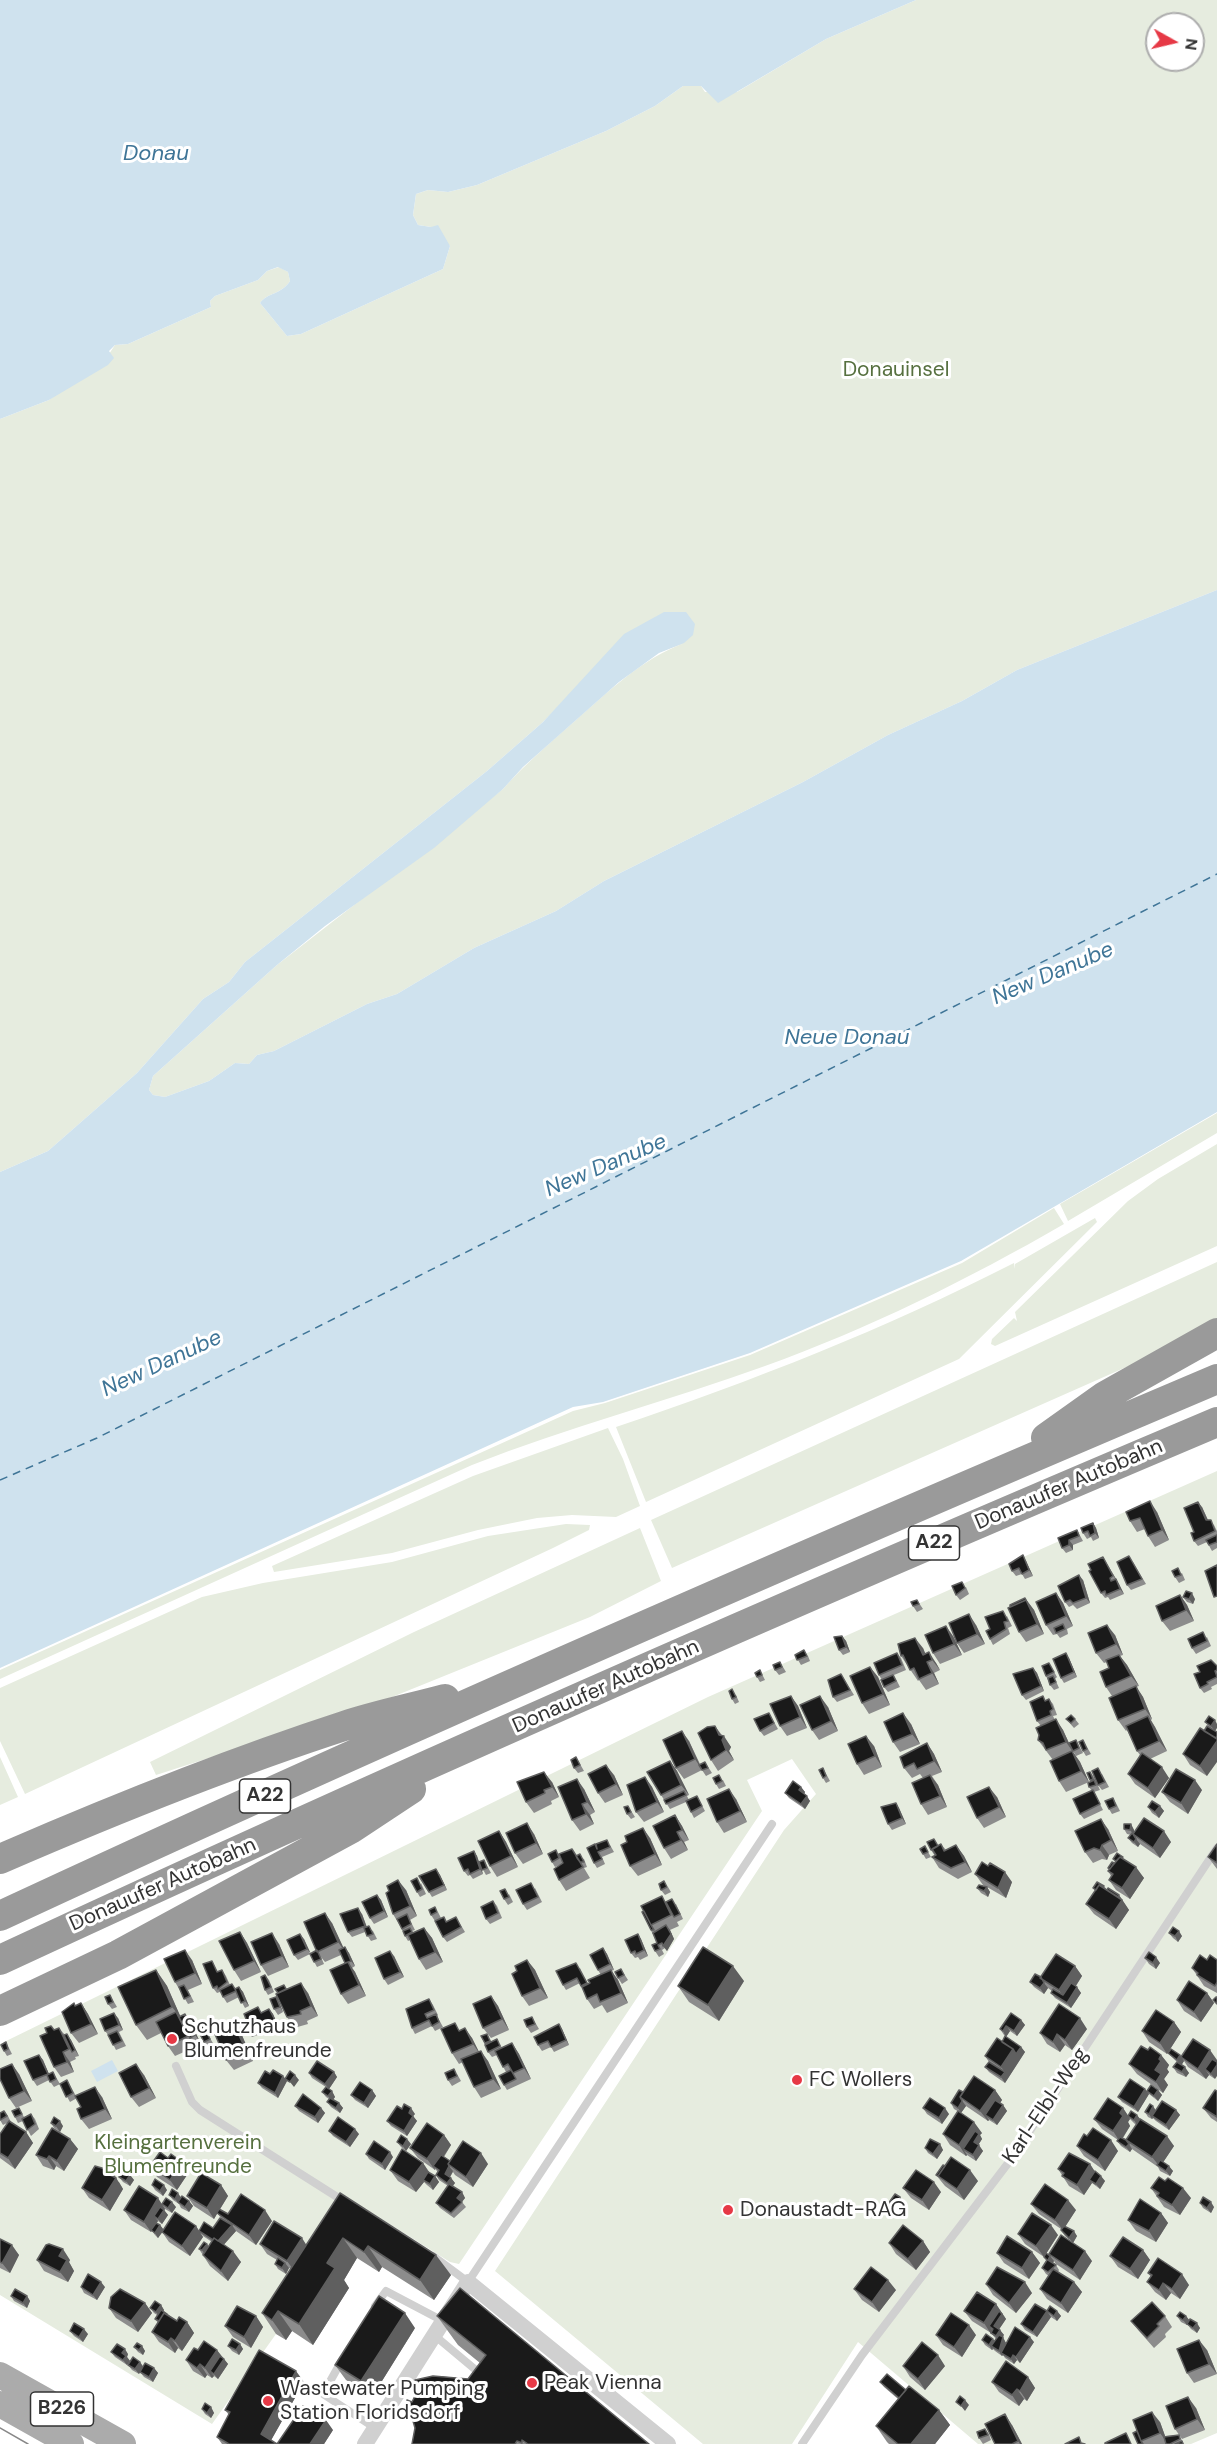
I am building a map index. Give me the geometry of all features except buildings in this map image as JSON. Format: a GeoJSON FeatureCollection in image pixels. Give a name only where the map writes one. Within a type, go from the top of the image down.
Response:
{"type":"FeatureCollection","features":[{"type":"Feature","properties":{"kind":"highway"},"geometry":{"type":"LineString","coordinates":[[1000,1471],[1106,1396],[1217,1333]]}},
{"type":"Feature","properties":{"kind":"highway","name":"Donauufer Autobahn"},"geometry":{"type":"LineString","coordinates":[[0,1916],[530,1677],[1000,1471],[1217,1379]]}},
{"type":"Feature","properties":{"kind":"highway","name":"Donauufer Autobahn"},"geometry":{"type":"LineString","coordinates":[[0,1960],[487,1739],[1217,1422]]}},
{"type":"Feature","properties":{"kind":"highway"},"geometry":{"type":"LineString","coordinates":[[0,1859],[87,1821],[200,1777],[335,1729],[530,1677]]}},
{"type":"Feature","properties":{"kind":"highway"},"geometry":{"type":"LineString","coordinates":[[0,2011],[118,1955],[352,1828],[487,1739]]}},
{"type":"Feature","properties":{"kind":"main road","name":"B226"},"geometry":{"type":"LineString","coordinates":[[0,2375],[123,2444]]}},
{"type":"Feature","properties":{"kind":"main road","name":"B226"},"geometry":{"type":"LineString","coordinates":[[0,2404],[71,2444]]}},
{"type":"Feature","properties":{"kind":"street"},"geometry":{"type":"LineString","coordinates":[[365,2444],[468,2282],[668,2444]]}},
{"type":"Feature","properties":{"kind":"lane"},"geometry":{"type":"LineString","coordinates":[[428,2253],[468,2282],[772,1824]]}},
{"type":"Feature","properties":{"kind":"lane","name":"Karl-Elbl-Weg"},"geometry":{"type":"LineString","coordinates":[[802,2444],[862,2355],[1012,2158],[1217,1848]]}},
{"type":"Feature","properties":{"kind":"lane"},"geometry":{"type":"LineString","coordinates":[[176,2066],[192,2102],[200,2110],[323,2191],[350,2205]]}},
{"type":"Feature","properties":{"kind":"lane"},"geometry":{"type":"LineString","coordinates":[[373,2310],[386,2291],[438,2328],[483,2376]]}},
{"type":"Feature","properties":{"kind":"lane"},"geometry":{"type":"LineString","coordinates":[[348,2348],[323,2394],[375,2428]]}},
{"type":"Feature","properties":{"kind":"green space","name":"Donauinsel"},"geometry":{"type":"Polygon","coordinates":[[[916,0],[1217,0],[1217,590],[1017,670],[962,701],[888,735],[803,782],[604,881],[556,911],[474,948],[397,994],[367,1004],[274,1051],[257,1055],[249,1064],[235,1063],[209,1081],[165,1097],[153,1095],[149,1090],[153,1076],[277,965],[503,789],[538,753],[627,676],[640,666],[684,643],[583,681],[543,722],[487,771],[245,962],[229,982],[203,999],[137,1073],[48,1151],[0,1172],[0,419],[49,400],[109,354],[115,345],[128,344],[211,307],[210,301],[215,296],[258,280],[267,271],[279,267],[288,272],[290,281],[260,303],[287,336],[301,334],[443,269],[450,246],[431,227],[418,225],[413,215],[416,194],[428,190],[448,192],[477,185],[606,131],[655,106],[683,86],[701,86],[705,92],[737,92],[826,39],[916,0]]]}},
{"type":"Feature","properties":{"kind":"green space"},"geometry":{"type":"Polygon","coordinates":[[[1217,1113],[1217,1133],[1068,1221],[1060,1204],[1217,1113]]]}},
{"type":"Feature","properties":{"kind":"green space"},"geometry":{"type":"Polygon","coordinates":[[[1217,1144],[1217,1246],[995,1346],[991,1344],[992,1339],[1014,1318],[1017,1321],[1015,1312],[1128,1201],[1158,1179],[1217,1144]]]}},
{"type":"Feature","properties":{"kind":"green space"},"geometry":{"type":"Polygon","coordinates":[[[1054,1208],[1064,1224],[918,1302],[842,1336],[765,1366],[545,1438],[472,1465],[0,1679],[0,1670],[573,1411],[605,1403],[750,1355],[962,1263],[1054,1208]]]}},
{"type":"Feature","properties":{"kind":"green space"},"geometry":{"type":"Polygon","coordinates":[[[1095,1218],[1097,1222],[959,1359],[646,1502],[616,1427],[718,1391],[867,1332],[1014,1263],[1015,1269],[1015,1264],[1095,1218]]]}},
{"type":"Feature","properties":{"kind":"green space"},"geometry":{"type":"Polygon","coordinates":[[[1217,1262],[1217,1318],[1140,1361],[672,1568],[651,1520],[1217,1262]]]}},
{"type":"Feature","properties":{"kind":"green space"},"geometry":{"type":"Polygon","coordinates":[[[608,1428],[623,1459],[640,1506],[616,1517],[572,1515],[537,1518],[478,1530],[392,1553],[274,1572],[272,1566],[473,1476],[608,1428]]]}},
{"type":"Feature","properties":{"kind":"green space","name":"Kleingartenverein Blumenfreunde"},"geometry":{"type":"Polygon","coordinates":[[[1217,1471],[1217,2433],[1191,2444],[978,2444],[858,2342],[792,2444],[703,2444],[495,2271],[784,1830],[816,1794],[792,1759],[747,1780],[762,1811],[459,2264],[450,2262],[359,2205],[276,2334],[212,2424],[0,2295],[0,2044],[708,1697],[1217,1471]]]}},
{"type":"Feature","properties":{"kind":"green space"},"geometry":{"type":"Polygon","coordinates":[[[566,1524],[590,1525],[589,1530],[553,1548],[25,1794],[0,1741],[0,1688],[202,1597],[263,1583],[392,1562],[488,1536],[566,1524]]]}},
{"type":"Feature","properties":{"kind":"green space"},"geometry":{"type":"Polygon","coordinates":[[[640,1528],[661,1581],[590,1617],[365,1708],[156,1775],[150,1762],[414,1632],[640,1528]]]}},
{"type":"Feature","properties":{"kind":"green space"},"geometry":{"type":"Polygon","coordinates":[[[0,1757],[18,1797],[0,1805],[0,1757]]]}},
{"type":"Feature","properties":{"kind":"water","name":"Donau"},"geometry":{"type":"Polygon","coordinates":[[[0,0],[916,0],[826,39],[718,103],[701,86],[683,86],[655,106],[606,131],[477,185],[448,192],[428,190],[416,194],[413,215],[418,225],[431,227],[438,225],[450,246],[443,269],[301,334],[287,336],[260,303],[263,299],[283,289],[290,281],[288,272],[278,267],[267,271],[258,280],[215,296],[210,301],[211,307],[128,344],[115,345],[109,351],[114,358],[108,365],[49,400],[0,419],[0,0]]]}},
{"type":"Feature","properties":{"kind":"water","name":"Neue Donau"},"geometry":{"type":"Polygon","coordinates":[[[1217,590],[1217,1112],[961,1261],[750,1353],[603,1402],[573,1407],[0,1668],[0,1172],[48,1151],[137,1073],[203,999],[229,982],[245,962],[487,771],[543,722],[624,634],[664,612],[686,612],[695,624],[693,635],[684,643],[659,653],[619,682],[523,767],[503,789],[434,848],[325,926],[277,965],[153,1076],[149,1090],[153,1095],[165,1097],[209,1081],[235,1063],[249,1064],[257,1055],[274,1051],[367,1004],[397,994],[474,948],[556,911],[604,881],[803,782],[888,735],[962,701],[1017,670],[1217,590]]]}},
{"type":"Feature","properties":{"kind":"water"},"geometry":{"type":"Polygon","coordinates":[[[112,2060],[118,2071],[97,2082],[91,2071],[112,2060]]]}},
{"type":"Feature","properties":{"kind":"ferry route"},"geometry":{"type":"LineString","coordinates":[[0,1480],[97,1438],[1217,874]]}},
{"type":"Feature","properties":{"kind":"tram line"},"geometry":{"type":"LineString","coordinates":[[0,2428],[28,2444]]}},
{"type":"Feature","properties":{"kind":"place","name":"Schutzhaus Blumenfreunde"},"geometry":{"type":"Point","coordinates":[172,2039]}},
{"type":"Feature","properties":{"kind":"place","name":"FC Wollers"},"geometry":{"type":"Point","coordinates":[797,2080]}},
{"type":"Feature","properties":{"kind":"place","name":"Donaustadt-RAG"},"geometry":{"type":"Point","coordinates":[728,2210]}},
{"type":"Feature","properties":{"kind":"place","name":"Peak Vienna"},"geometry":{"type":"Point","coordinates":[532,2383]}},
{"type":"Feature","properties":{"kind":"place","name":"Wastewater Pumping Station Floridsdorf"},"geometry":{"type":"Point","coordinates":[268,2401]}},
{"type":"Feature","properties":{"kind":"water label","name":"New Danube"},"geometry":{"type":"Point","coordinates":[1053,974]}},
{"type":"Feature","properties":{"kind":"water label","name":"New Danube"},"geometry":{"type":"Point","coordinates":[606,1166]}},
{"type":"Feature","properties":{"kind":"water label","name":"New Danube"},"geometry":{"type":"Point","coordinates":[162,1364]}}]}
